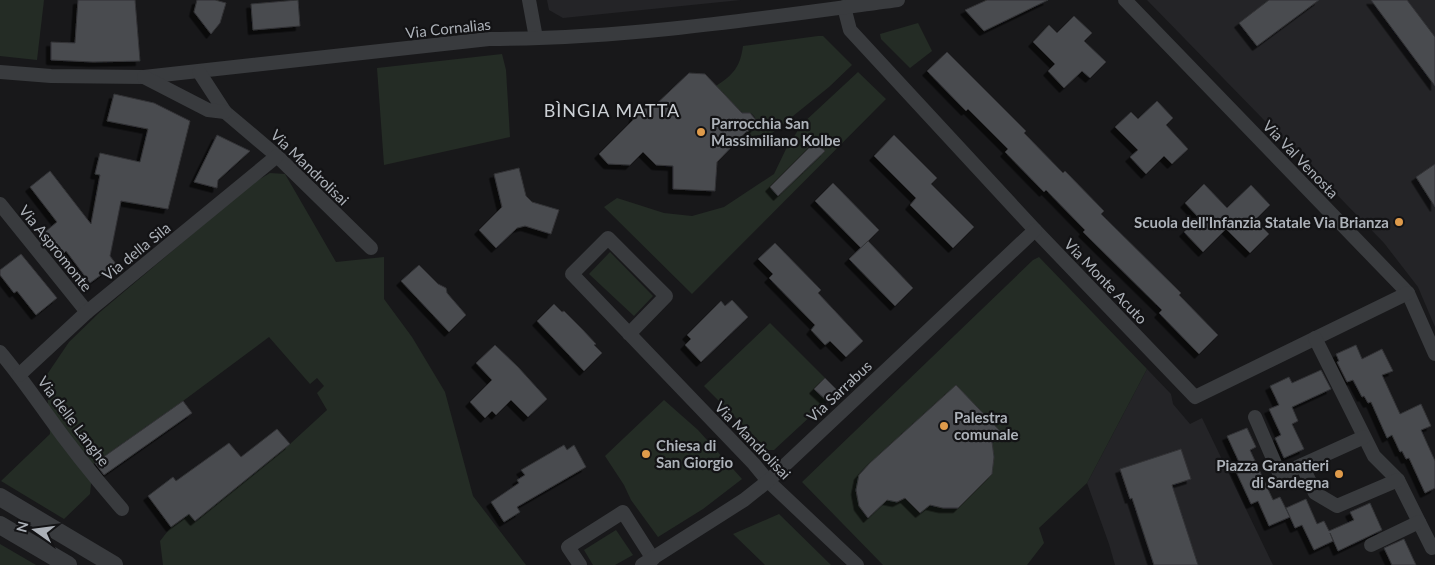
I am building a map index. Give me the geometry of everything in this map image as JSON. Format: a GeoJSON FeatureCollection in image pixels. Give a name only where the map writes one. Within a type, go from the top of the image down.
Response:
{"type":"FeatureCollection","features":[{"type":"Feature","properties":{"kind":"street"},"geometry":{"type":"LineString","coordinates":[[529,0],[536,38]]}},
{"type":"Feature","properties":{"kind":"street","name":"Via Cornalias"},"geometry":{"type":"LineString","coordinates":[[0,72],[60,76],[144,77],[489,39],[620,33],[898,0]]}},
{"type":"Feature","properties":{"kind":"street","name":"Via Val Venosta"},"geometry":{"type":"LineString","coordinates":[[1125,0],[1408,293],[1435,354]]}},
{"type":"Feature","properties":{"kind":"street","name":"Via Monte Acuto"},"geometry":{"type":"LineString","coordinates":[[844,7],[850,30],[1035,230],[1196,397],[1408,293]]}},
{"type":"Feature","properties":{"kind":"street","name":"Via Mandrolisai"},"geometry":{"type":"LineString","coordinates":[[198,72],[225,112],[277,156],[371,248]]}},
{"type":"Feature","properties":{"kind":"street","name":"Via Mandrolisai"},"geometry":{"type":"LineString","coordinates":[[144,77],[208,110],[225,112]]}},
{"type":"Feature","properties":{"kind":"street","name":"Via della Sila"},"geometry":{"type":"LineString","coordinates":[[19,374],[87,312],[277,156]]}},
{"type":"Feature","properties":{"kind":"street","name":"Via Aspromonte"},"geometry":{"type":"LineString","coordinates":[[0,204],[87,312]]}},
{"type":"Feature","properties":{"kind":"street","name":"Via Sarrabus"},"geometry":{"type":"LineString","coordinates":[[580,565],[568,547],[622,512],[648,562],[744,500],[768,481],[1035,230]]}},
{"type":"Feature","properties":{"kind":"street","name":"Via Mandrolisai"},"geometry":{"type":"LineString","coordinates":[[629,334],[666,296],[608,238],[572,274],[629,334],[754,464],[768,481],[858,565]]}},
{"type":"Feature","properties":{"kind":"street"},"geometry":{"type":"LineString","coordinates":[[1315,338],[1374,456],[1398,480],[1432,548],[1435,546]]}},
{"type":"Feature","properties":{"kind":"street","name":"Via delle Langhe"},"geometry":{"type":"LineString","coordinates":[[0,352],[19,374],[46,414],[91,473],[122,509]]}},
{"type":"Feature","properties":{"kind":"street"},"geometry":{"type":"LineString","coordinates":[[1255,417],[1280,475],[1364,437]]}},
{"type":"Feature","properties":{"kind":"street"},"geometry":{"type":"LineString","coordinates":[[1302,465],[1315,493],[1338,506],[1398,480]]}},
{"type":"Feature","properties":{"kind":"street"},"geometry":{"type":"LineString","coordinates":[[0,497],[114,565]]}},
{"type":"Feature","properties":{"kind":"street"},"geometry":{"type":"LineString","coordinates":[[1371,545],[1419,522]]}},
{"type":"Feature","properties":{"kind":"street"},"geometry":{"type":"LineString","coordinates":[[0,525],[68,565]]}},
{"type":"Feature","properties":{"kind":"shaded area"},"geometry":{"type":"Polygon","coordinates":[[[0,0],[44,0],[37,60],[0,56],[0,0]]]}},
{"type":"Feature","properties":{"kind":"shaded area"},"geometry":{"type":"Polygon","coordinates":[[[547,0],[741,0],[563,18],[549,10],[547,0]]]}},
{"type":"Feature","properties":{"kind":"shaded area"},"geometry":{"type":"Polygon","coordinates":[[[1147,0],[1435,0],[1435,327],[1418,287],[1384,243],[1147,0]]]}},
{"type":"Feature","properties":{"kind":"shaded area"},"geometry":{"type":"Polygon","coordinates":[[[918,23],[932,51],[910,68],[881,39],[880,34],[918,23]]]}},
{"type":"Feature","properties":{"kind":"shaded area"},"geometry":{"type":"Polygon","coordinates":[[[823,36],[852,65],[829,87],[772,133],[740,138],[746,132],[755,128],[755,117],[750,113],[742,113],[716,86],[727,78],[738,65],[743,46],[823,36]]]}},
{"type":"Feature","properties":{"kind":"shaded area"},"geometry":{"type":"Polygon","coordinates":[[[502,54],[506,70],[510,137],[384,165],[377,68],[502,54]]]}},
{"type":"Feature","properties":{"kind":"shaded area"},"geometry":{"type":"Polygon","coordinates":[[[858,72],[886,99],[692,294],[604,207],[617,198],[664,213],[692,216],[724,207],[774,174],[786,149],[802,124],[858,72]]]}},
{"type":"Feature","properties":{"kind":"shaded area"},"geometry":{"type":"Polygon","coordinates":[[[270,173],[285,174],[336,262],[384,257],[384,299],[412,337],[445,392],[473,496],[526,565],[163,565],[160,541],[171,527],[189,514],[195,521],[290,444],[327,410],[317,393],[324,386],[317,378],[310,384],[269,337],[183,401],[93,464],[90,494],[64,519],[1,481],[50,434],[46,376],[69,342],[100,312],[253,183],[270,173]]]}},
{"type":"Feature","properties":{"kind":"shaded area"},"geometry":{"type":"Polygon","coordinates":[[[610,252],[653,296],[634,316],[589,274],[610,252]]]}},
{"type":"Feature","properties":{"kind":"shaded area","name":"Palestra comunale"},"geometry":{"type":"Polygon","coordinates":[[[1039,257],[1147,369],[1087,483],[1039,528],[1044,543],[1027,565],[883,565],[802,482],[1033,260],[1039,257]]]}},
{"type":"Feature","properties":{"kind":"shaded area"},"geometry":{"type":"Polygon","coordinates":[[[770,323],[825,378],[814,389],[827,401],[774,450],[768,450],[704,386],[770,323]]]}},
{"type":"Feature","properties":{"kind":"shaded area"},"geometry":{"type":"Polygon","coordinates":[[[1147,369],[1171,394],[1173,404],[1190,424],[1202,418],[1273,565],[1115,565],[1087,483],[1147,369]]]}},
{"type":"Feature","properties":{"kind":"shaded area"},"geometry":{"type":"Polygon","coordinates":[[[664,400],[698,430],[742,479],[703,509],[658,537],[631,500],[624,485],[605,456],[664,400]]]}},
{"type":"Feature","properties":{"kind":"shaded area"},"geometry":{"type":"Polygon","coordinates":[[[779,514],[831,565],[765,565],[733,534],[779,514]]]}},
{"type":"Feature","properties":{"kind":"shaded area"},"geometry":{"type":"Polygon","coordinates":[[[616,530],[633,555],[615,565],[593,565],[584,550],[616,530]]]}},
{"type":"Feature","properties":{"kind":"shaded area"},"geometry":{"type":"Polygon","coordinates":[[[0,544],[36,565],[0,565],[0,544]]]}},
{"type":"Feature","properties":{"kind":"building"},"geometry":{"type":"Polygon","coordinates":[[[78,0],[135,0],[140,61],[93,62],[51,60],[51,42],[75,43],[78,0]]]}},
{"type":"Feature","properties":{"kind":"building"},"geometry":{"type":"Polygon","coordinates":[[[197,0],[215,0],[226,3],[220,23],[211,34],[194,12],[197,0]]]}},
{"type":"Feature","properties":{"kind":"building"},"geometry":{"type":"Polygon","coordinates":[[[298,0],[300,26],[253,30],[251,4],[298,0]]]}},
{"type":"Feature","properties":{"kind":"building"},"geometry":{"type":"Polygon","coordinates":[[[987,0],[1048,0],[984,31],[965,10],[987,0]]]}},
{"type":"Feature","properties":{"kind":"building"},"geometry":{"type":"Polygon","coordinates":[[[1269,0],[1319,0],[1257,46],[1239,23],[1269,0]]]}},
{"type":"Feature","properties":{"kind":"building"},"geometry":{"type":"Polygon","coordinates":[[[1371,0],[1407,0],[1435,37],[1435,86],[1371,0]]]}},
{"type":"Feature","properties":{"kind":"building"},"geometry":{"type":"Polygon","coordinates":[[[1074,16],[1092,33],[1084,41],[1106,62],[1090,78],[1082,71],[1064,88],[1048,71],[1055,64],[1033,42],[1049,25],[1057,33],[1074,16]]]}},
{"type":"Feature","properties":{"kind":"building"},"geometry":{"type":"Polygon","coordinates":[[[947,52],[1026,131],[1024,133],[1063,173],[1065,171],[1104,211],[1101,214],[1181,293],[1179,295],[1218,335],[1199,354],[1159,313],[1162,310],[1083,232],[1085,230],[1046,190],[1044,192],[1005,152],[1008,149],[968,109],[966,111],[927,71],[947,52]]]}},
{"type":"Feature","properties":{"kind":"building","name":"Parrocchia San Massimiliano Kolbe"},"geometry":{"type":"Polygon","coordinates":[[[689,73],[705,74],[742,113],[750,113],[756,120],[755,128],[746,132],[717,162],[715,191],[673,189],[673,166],[656,165],[643,152],[630,165],[608,164],[599,154],[633,120],[636,111],[641,108],[651,109],[689,73]]]}},
{"type":"Feature","properties":{"kind":"building"},"geometry":{"type":"Polygon","coordinates":[[[114,94],[154,103],[190,121],[168,209],[121,201],[110,256],[116,264],[90,283],[66,251],[64,253],[45,232],[57,222],[30,187],[50,171],[91,224],[100,175],[95,174],[100,153],[140,162],[148,129],[107,121],[114,94]]]}},
{"type":"Feature","properties":{"kind":"building"},"geometry":{"type":"Polygon","coordinates":[[[1157,101],[1173,118],[1166,125],[1188,149],[1172,164],[1164,156],[1146,174],[1130,157],[1138,150],[1115,127],[1131,112],[1138,119],[1157,101]]]}},
{"type":"Feature","properties":{"kind":"building"},"geometry":{"type":"Polygon","coordinates":[[[217,135],[250,151],[218,180],[217,188],[194,182],[217,135]]]}},
{"type":"Feature","properties":{"kind":"building"},"geometry":{"type":"Polygon","coordinates":[[[894,135],[937,178],[931,184],[974,227],[953,248],[910,205],[916,198],[874,156],[894,135]]]}},
{"type":"Feature","properties":{"kind":"building"},"geometry":{"type":"Polygon","coordinates":[[[815,142],[825,151],[778,196],[770,187],[815,142]]]}},
{"type":"Feature","properties":{"kind":"building"},"geometry":{"type":"Polygon","coordinates":[[[1435,164],[1435,207],[1416,177],[1435,164]]]}},
{"type":"Feature","properties":{"kind":"building"},"geometry":{"type":"Polygon","coordinates":[[[519,168],[526,196],[532,202],[559,210],[551,234],[525,226],[517,228],[496,248],[479,230],[502,207],[494,174],[519,168]]]}},
{"type":"Feature","properties":{"kind":"building"},"geometry":{"type":"Polygon","coordinates":[[[833,183],[879,230],[861,248],[815,201],[833,183]]]}},
{"type":"Feature","properties":{"kind":"building"},"geometry":{"type":"Polygon","coordinates":[[[1204,184],[1227,208],[1251,185],[1270,205],[1255,220],[1269,234],[1250,253],[1226,229],[1203,252],[1184,232],[1199,218],[1185,203],[1204,184]]]}},
{"type":"Feature","properties":{"kind":"building"},"geometry":{"type":"Polygon","coordinates":[[[868,241],[913,288],[895,306],[849,259],[868,241]]]}},
{"type":"Feature","properties":{"kind":"building"},"geometry":{"type":"Polygon","coordinates":[[[775,243],[821,290],[818,293],[863,341],[846,357],[830,341],[825,345],[811,330],[815,325],[769,278],[773,274],[758,259],[775,243]]]}},
{"type":"Feature","properties":{"kind":"building"},"geometry":{"type":"Polygon","coordinates":[[[21,254],[57,298],[36,315],[17,291],[14,293],[0,275],[0,270],[21,254]]]}},
{"type":"Feature","properties":{"kind":"building"},"geometry":{"type":"Polygon","coordinates":[[[419,265],[438,284],[446,288],[447,293],[466,315],[449,332],[401,281],[419,265]]]}},
{"type":"Feature","properties":{"kind":"building"},"geometry":{"type":"Polygon","coordinates":[[[732,300],[748,317],[701,362],[685,345],[691,339],[687,335],[721,301],[725,306],[732,300]]]}},
{"type":"Feature","properties":{"kind":"building"},"geometry":{"type":"Polygon","coordinates":[[[554,304],[582,329],[602,353],[584,371],[537,321],[554,304]]]}},
{"type":"Feature","properties":{"kind":"building"},"geometry":{"type":"Polygon","coordinates":[[[495,345],[547,399],[528,417],[511,400],[496,415],[492,411],[485,418],[470,402],[492,380],[476,363],[495,345]]]}},
{"type":"Feature","properties":{"kind":"building"},"geometry":{"type":"Polygon","coordinates":[[[1356,345],[1362,359],[1382,349],[1393,371],[1382,375],[1400,414],[1421,404],[1431,426],[1421,430],[1435,461],[1435,488],[1425,493],[1409,458],[1406,459],[1402,451],[1400,452],[1392,435],[1387,438],[1371,402],[1368,403],[1364,396],[1362,397],[1353,380],[1347,382],[1337,362],[1339,361],[1336,354],[1356,345]]]}},
{"type":"Feature","properties":{"kind":"building"},"geometry":{"type":"Polygon","coordinates":[[[1321,370],[1331,389],[1292,407],[1298,421],[1292,424],[1304,449],[1284,458],[1275,438],[1281,435],[1269,409],[1279,405],[1270,386],[1289,377],[1292,383],[1321,370]]]}},
{"type":"Feature","properties":{"kind":"building"},"geometry":{"type":"Polygon","coordinates":[[[825,378],[838,391],[827,401],[814,389],[825,378]]]}},
{"type":"Feature","properties":{"kind":"building"},"geometry":{"type":"Polygon","coordinates":[[[956,385],[1002,433],[992,442],[994,457],[992,474],[958,508],[943,508],[930,505],[920,513],[905,498],[897,502],[887,500],[868,518],[859,506],[856,490],[859,475],[956,385]]]}},
{"type":"Feature","properties":{"kind":"building"},"geometry":{"type":"Polygon","coordinates":[[[183,401],[192,413],[104,475],[95,463],[183,401]]]}},
{"type":"Feature","properties":{"kind":"building"},"geometry":{"type":"Polygon","coordinates":[[[1247,428],[1256,447],[1250,450],[1273,500],[1280,497],[1290,517],[1269,526],[1258,501],[1251,504],[1233,465],[1239,462],[1227,436],[1247,428]]]}},
{"type":"Feature","properties":{"kind":"building"},"geometry":{"type":"Polygon","coordinates":[[[277,429],[290,444],[195,521],[189,514],[171,527],[148,496],[173,477],[176,481],[229,443],[241,457],[277,429]]]}},
{"type":"Feature","properties":{"kind":"building"},"geometry":{"type":"Polygon","coordinates":[[[564,445],[567,450],[574,445],[586,467],[517,507],[520,512],[504,522],[491,502],[519,483],[517,480],[525,475],[521,470],[564,445]]]}},
{"type":"Feature","properties":{"kind":"building"},"geometry":{"type":"Polygon","coordinates":[[[1181,449],[1191,479],[1172,485],[1198,565],[1154,565],[1132,498],[1130,499],[1120,469],[1181,449]]]}},
{"type":"Feature","properties":{"kind":"building"},"geometry":{"type":"Polygon","coordinates":[[[1306,499],[1317,524],[1324,521],[1329,531],[1354,520],[1350,512],[1370,503],[1382,530],[1338,551],[1330,533],[1333,541],[1314,550],[1302,525],[1295,528],[1286,508],[1306,499]]]}},
{"type":"Feature","properties":{"kind":"building"},"geometry":{"type":"Polygon","coordinates":[[[1404,539],[1416,565],[1392,565],[1384,548],[1404,539]]]}},
{"type":"Feature","properties":{"kind":"place","name":"Parrocchia San Massimiliano Kolbe"},"geometry":{"type":"Point","coordinates":[701,132]}},
{"type":"Feature","properties":{"kind":"place","name":"Scuola dell'Infanzia Statale Via Brianza"},"geometry":{"type":"Point","coordinates":[1399,222]}},
{"type":"Feature","properties":{"kind":"place","name":"Palestra comunale"},"geometry":{"type":"Point","coordinates":[944,426]}},
{"type":"Feature","properties":{"kind":"place","name":"Chiesa di San Giorgio"},"geometry":{"type":"Point","coordinates":[646,454]}},
{"type":"Feature","properties":{"kind":"place","name":"Piazza Granatieri di Sardegna"},"geometry":{"type":"Point","coordinates":[1339,474]}},
{"type":"Feature","properties":{"kind":"district","name":"BÌNGIA MATTA"},"geometry":{"type":"Point","coordinates":[612,110]}}]}
